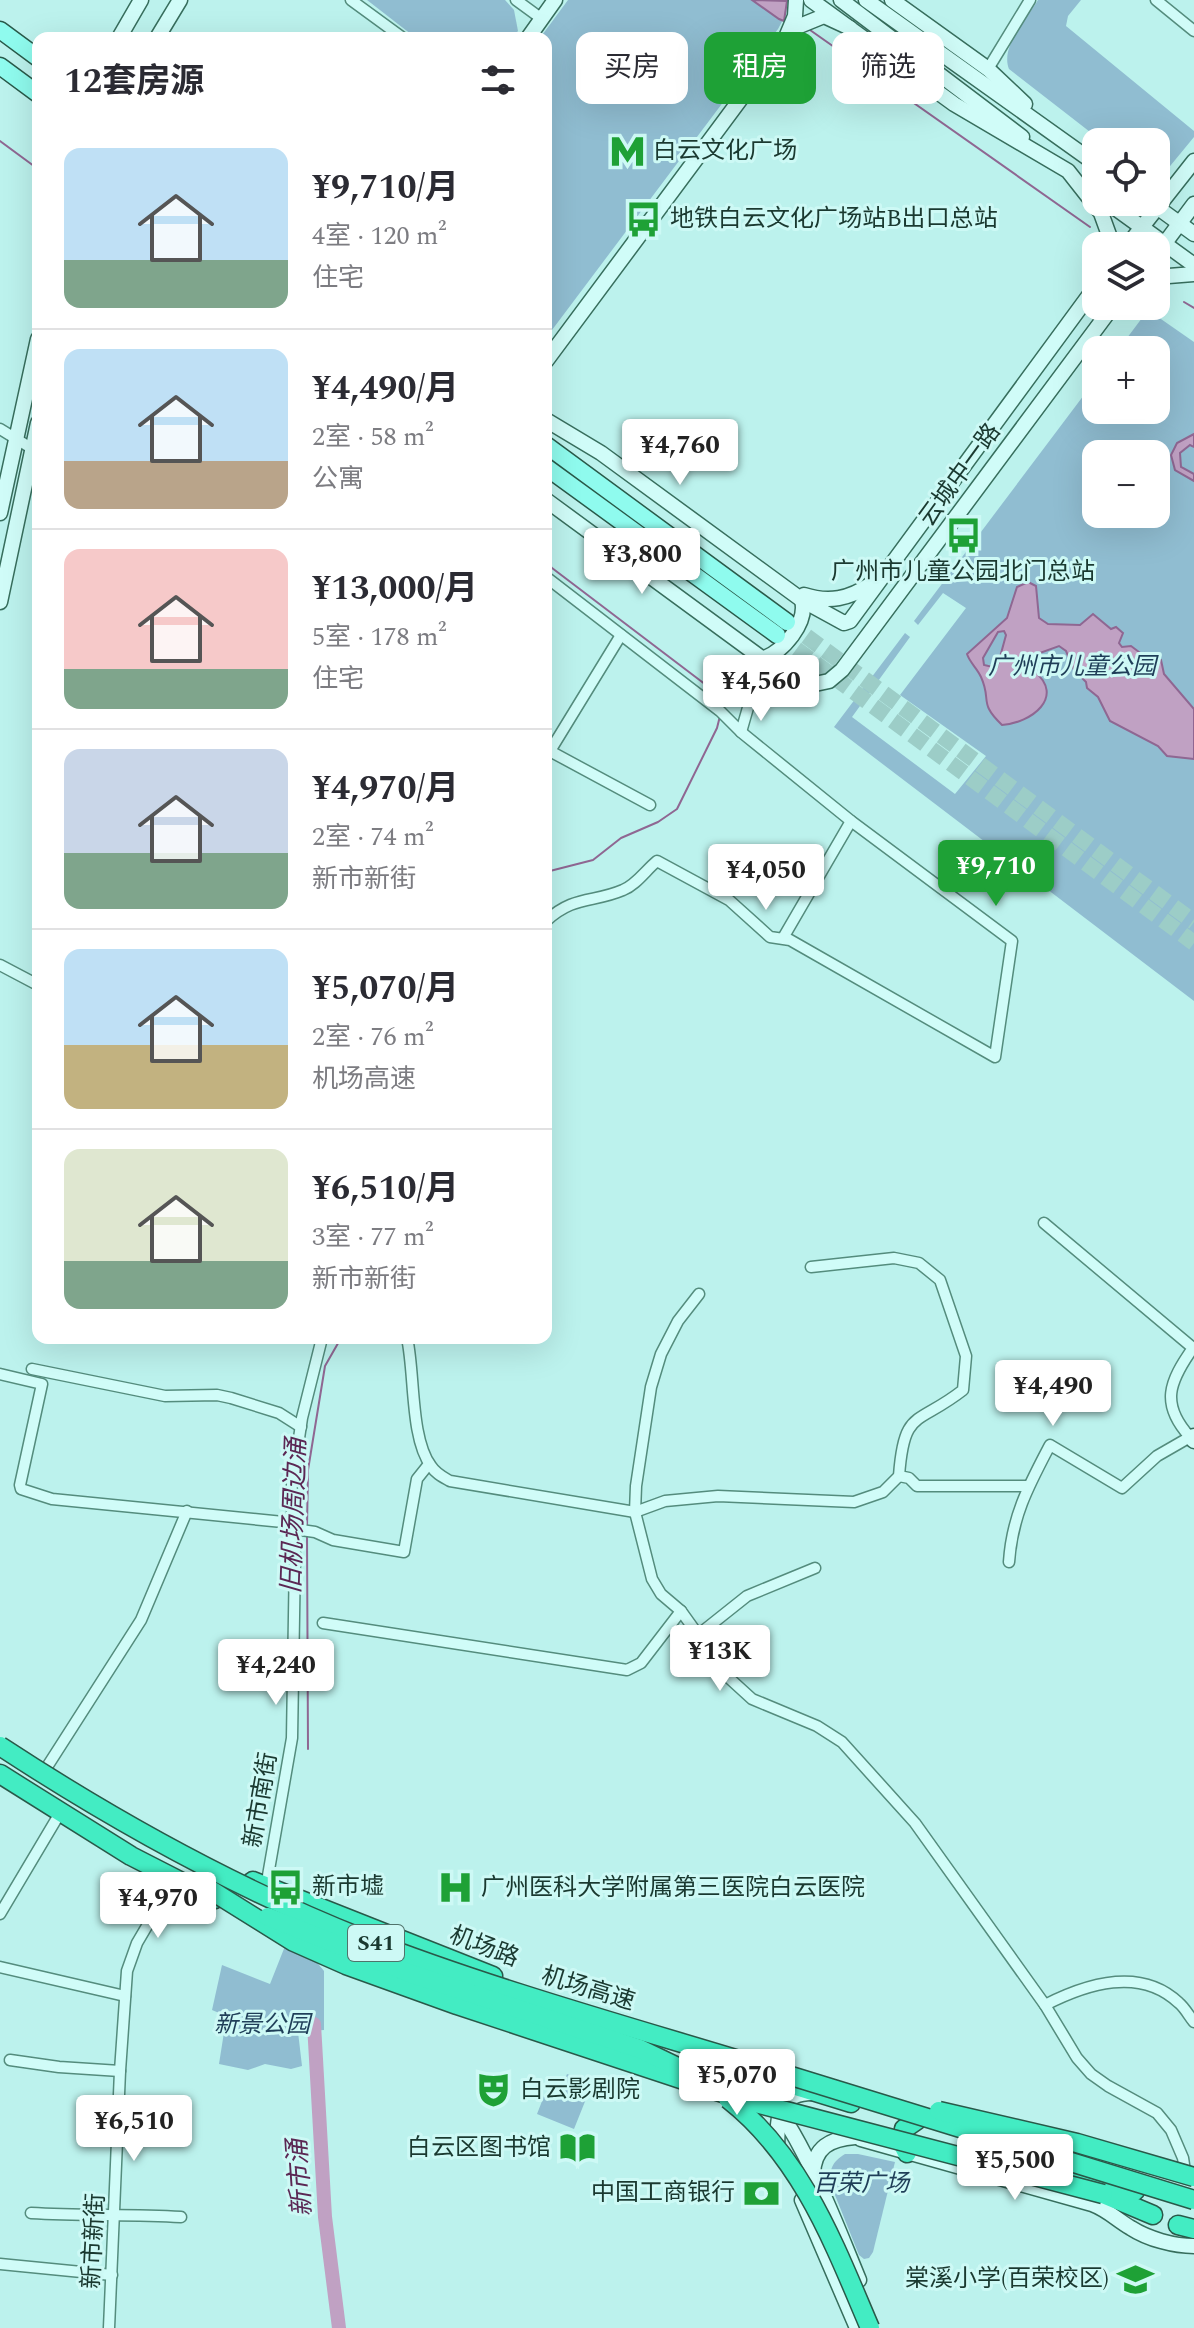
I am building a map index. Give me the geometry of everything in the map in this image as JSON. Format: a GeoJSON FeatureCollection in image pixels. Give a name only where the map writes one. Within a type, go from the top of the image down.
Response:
{"type":"FeatureCollection","features":[{"type":"Feature","properties":{"kind":"highway","name":"机场路"},"geometry":{"type":"LineString","coordinates":[[0,1744],[150,1833],[266,1887],[717,2063],[815,2093],[1194,2193]]}},
{"type":"Feature","properties":{"kind":"highway","name":"机场高速"},"geometry":{"type":"LineString","coordinates":[[0,1744],[151,1839],[221,1876],[315,1919],[465,1975],[1194,2200]]}},
{"type":"Feature","properties":{"kind":"highway","name":"机场高速"},"geometry":{"type":"LineString","coordinates":[[0,1767],[112,1836],[258,1912],[363,1956],[468,1994],[628,2045],[698,2078],[749,2117],[795,2170],[828,2233],[870,2328]]}},
{"type":"Feature","properties":{"kind":"highway"},"geometry":{"type":"LineString","coordinates":[[0,1774],[174,1880],[258,1918],[328,1944],[414,1965],[755,2092],[1194,2208]]}},
{"type":"Feature","properties":{"kind":"highway"},"geometry":{"type":"LineString","coordinates":[[201,1884],[266,1927],[304,1947],[487,2016],[761,2105],[1103,2194],[1153,2215]]}},
{"type":"Feature","properties":{"kind":"highway"},"geometry":{"type":"LineString","coordinates":[[707,2086],[722,2086],[729,2082],[729,2072],[717,2063]]}},
{"type":"Feature","properties":{"kind":"highway"},"geometry":{"type":"LineString","coordinates":[[781,2073],[1191,2173]]}},
{"type":"Feature","properties":{"kind":"highway"},"geometry":{"type":"LineString","coordinates":[[836,2130],[831,2122],[831,2113],[846,2101]]}},
{"type":"Feature","properties":{"kind":"highway"},"geometry":{"type":"LineString","coordinates":[[907,2153],[901,2136],[904,2129],[917,2120]]}},
{"type":"Feature","properties":{"kind":"main road"},"geometry":{"type":"LineString","coordinates":[[122,32],[141,0]]}},
{"type":"Feature","properties":{"kind":"main road"},"geometry":{"type":"LineString","coordinates":[[161,32],[180,0]]}},
{"type":"Feature","properties":{"kind":"main road"},"geometry":{"type":"LineString","coordinates":[[532,32],[555,0]]}},
{"type":"Feature","properties":{"kind":"main road"},"geometry":{"type":"LineString","coordinates":[[788,32],[795,16],[796,0]]}},
{"type":"Feature","properties":{"kind":"main road"},"geometry":{"type":"LineString","coordinates":[[811,0],[954,104],[1068,171],[1101,213],[1108,232]]}},
{"type":"Feature","properties":{"kind":"main road"},"geometry":{"type":"LineString","coordinates":[[841,0],[1082,182]]}},
{"type":"Feature","properties":{"kind":"main road"},"geometry":{"type":"LineString","coordinates":[[866,0],[1082,154]]}},
{"type":"Feature","properties":{"kind":"main road"},"geometry":{"type":"LineString","coordinates":[[892,0],[988,69],[1079,152]]}},
{"type":"Feature","properties":{"kind":"main road"},"geometry":{"type":"LineString","coordinates":[[792,32],[818,17],[832,18],[850,28]]}},
{"type":"Feature","properties":{"kind":"main road"},"geometry":{"type":"LineString","coordinates":[[0,30],[32,52]]}},
{"type":"Feature","properties":{"kind":"main road"},"geometry":{"type":"LineString","coordinates":[[32,57],[7,71],[32,90]]}},
{"type":"Feature","properties":{"kind":"main road"},"geometry":{"type":"LineString","coordinates":[[552,353],[737,104]]}},
{"type":"Feature","properties":{"kind":"main road"},"geometry":{"type":"LineString","coordinates":[[1170,186],[1194,161]]}},
{"type":"Feature","properties":{"kind":"main road"},"geometry":{"type":"LineString","coordinates":[[1170,236],[1194,204]]}},
{"type":"Feature","properties":{"kind":"main road"},"geometry":{"type":"LineString","coordinates":[[1125,216],[1144,232]]}},
{"type":"Feature","properties":{"kind":"main road"},"geometry":{"type":"LineString","coordinates":[[1137,232],[1146,216]]}},
{"type":"Feature","properties":{"kind":"main road"},"geometry":{"type":"LineString","coordinates":[[1169,216],[1194,234]]}},
{"type":"Feature","properties":{"kind":"main road"},"geometry":{"type":"LineString","coordinates":[[1170,254],[1194,265]]}},
{"type":"Feature","properties":{"kind":"main road"},"geometry":{"type":"LineString","coordinates":[[1170,276],[1194,274]]}},
{"type":"Feature","properties":{"kind":"main road","name":"云城中一路"},"geometry":{"type":"LineString","coordinates":[[860,605],[1082,308]]}},
{"type":"Feature","properties":{"kind":"main road","name":"云城中一路"},"geometry":{"type":"LineString","coordinates":[[762,659],[801,687],[829,681],[842,670],[1099,320]]}},
{"type":"Feature","properties":{"kind":"main road"},"geometry":{"type":"LineString","coordinates":[[0,513],[32,366]]}},
{"type":"Feature","properties":{"kind":"main road"},"geometry":{"type":"LineString","coordinates":[[552,422],[601,453],[802,600],[844,623],[850,621],[860,605],[879,620]]}},
{"type":"Feature","properties":{"kind":"main road"},"geometry":{"type":"LineString","coordinates":[[552,450],[782,629],[552,471]]}},
{"type":"Feature","properties":{"kind":"main road"},"geometry":{"type":"LineString","coordinates":[[0,602],[32,464]]}},
{"type":"Feature","properties":{"kind":"main road"},"geometry":{"type":"LineString","coordinates":[[552,504],[762,659],[779,650],[800,622],[804,609],[802,600]]}},
{"type":"Feature","properties":{"kind":"main road"},"geometry":{"type":"LineString","coordinates":[[787,590],[821,600],[834,599],[858,592],[884,575]]}},
{"type":"Feature","properties":{"kind":"main road"},"geometry":{"type":"LineString","coordinates":[[328,1944],[432,1990],[780,2112],[907,2153],[1092,2204],[1111,2212],[1140,2233],[1181,2246],[1194,2246]]}},
{"type":"Feature","properties":{"kind":"main road"},"geometry":{"type":"LineString","coordinates":[[747,2072],[761,2085],[780,2112],[813,2174],[879,2328]]}},
{"type":"Feature","properties":{"kind":"main road"},"geometry":{"type":"LineString","coordinates":[[707,2086],[738,2105],[767,2132],[799,2192],[857,2328]]}},
{"type":"Feature","properties":{"kind":"main road"},"geometry":{"type":"LineString","coordinates":[[777,2150],[780,2112],[784,2103],[796,2094],[815,2093]]}},
{"type":"Feature","properties":{"kind":"main road"},"geometry":{"type":"LineString","coordinates":[[813,2174],[816,2155],[822,2147],[838,2138],[855,2137]]}},
{"type":"Feature","properties":{"kind":"main road"},"geometry":{"type":"LineString","coordinates":[[1164,2184],[1172,2175],[1191,2173]]}},
{"type":"Feature","properties":{"kind":"street"},"geometry":{"type":"LineString","coordinates":[[351,0],[395,32]]}},
{"type":"Feature","properties":{"kind":"street"},"geometry":{"type":"LineString","coordinates":[[516,0],[542,19]]}},
{"type":"Feature","properties":{"kind":"street"},"geometry":{"type":"LineString","coordinates":[[988,69],[1030,0]]}},
{"type":"Feature","properties":{"kind":"street"},"geometry":{"type":"LineString","coordinates":[[1156,0],[1194,31]]}},
{"type":"Feature","properties":{"kind":"street"},"geometry":{"type":"LineString","coordinates":[[0,429],[32,449]]}},
{"type":"Feature","properties":{"kind":"street"},"geometry":{"type":"LineString","coordinates":[[552,582],[720,711],[741,732],[851,821],[1012,941],[995,1057],[783,938],[770,937],[729,900],[657,861],[627,889],[581,899],[552,916]]}},
{"type":"Feature","properties":{"kind":"street"},"geometry":{"type":"LineString","coordinates":[[552,744],[621,635]]}},
{"type":"Feature","properties":{"kind":"street"},"geometry":{"type":"LineString","coordinates":[[741,732],[762,659]]}},
{"type":"Feature","properties":{"kind":"street"},"geometry":{"type":"LineString","coordinates":[[552,752],[650,805]]}},
{"type":"Feature","properties":{"kind":"street"},"geometry":{"type":"LineString","coordinates":[[783,938],[851,821]]}},
{"type":"Feature","properties":{"kind":"street"},"geometry":{"type":"LineString","coordinates":[[0,965],[32,982]]}},
{"type":"Feature","properties":{"kind":"street"},"geometry":{"type":"LineString","coordinates":[[1009,1562],[1021,1500],[1050,1445],[1122,1488],[1157,1456],[1193,1438],[1177,1423],[1169,1403],[1177,1371],[1193,1348],[1044,1223]]}},
{"type":"Feature","properties":{"kind":"street"},"geometry":{"type":"LineString","coordinates":[[408,1344],[424,1454],[436,1473],[450,1481],[635,1512],[665,1501],[718,1496],[854,1502],[883,1492],[899,1476],[901,1446],[910,1424],[963,1390],[966,1356],[940,1280],[919,1263],[894,1258],[811,1267]]}},
{"type":"Feature","properties":{"kind":"street"},"geometry":{"type":"LineString","coordinates":[[699,1294],[678,1321],[661,1354],[651,1387],[635,1512],[652,1579],[661,1594],[681,1611],[729,1678],[752,1699],[817,1726],[842,1742],[915,1823],[1045,2005],[1077,2058],[1091,2074],[1157,2113],[1171,2130],[1191,2173]]}},
{"type":"Feature","properties":{"kind":"street","name":"新市南街"},"geometry":{"type":"LineString","coordinates":[[266,1887],[292,1738],[296,1527],[291,1492],[301,1427],[321,1344]]}},
{"type":"Feature","properties":{"kind":"street"},"geometry":{"type":"LineString","coordinates":[[32,1369],[165,1396],[217,1395],[231,1398],[279,1413],[301,1427]]}},
{"type":"Feature","properties":{"kind":"street"},"geometry":{"type":"LineString","coordinates":[[0,1374],[42,1384],[20,1485],[21,1489],[52,1499],[187,1511],[296,1527],[333,1540],[404,1552],[417,1479],[429,1464]]}},
{"type":"Feature","properties":{"kind":"street"},"geometry":{"type":"LineString","coordinates":[[899,1476],[909,1478],[917,1486],[1028,1486]]}},
{"type":"Feature","properties":{"kind":"street"},"geometry":{"type":"LineString","coordinates":[[45,1770],[141,1620],[187,1511]]}},
{"type":"Feature","properties":{"kind":"street"},"geometry":{"type":"LineString","coordinates":[[698,1635],[747,1596],[815,1568]]}},
{"type":"Feature","properties":{"kind":"street"},"geometry":{"type":"LineString","coordinates":[[323,1623],[627,1670],[641,1663],[681,1611]]}},
{"type":"Feature","properties":{"kind":"street"},"geometry":{"type":"LineString","coordinates":[[0,1914],[60,1813]]}},
{"type":"Feature","properties":{"kind":"street","name":"新市新街"},"geometry":{"type":"LineString","coordinates":[[109,2328],[125,1996],[131,1957],[174,1880]]}},
{"type":"Feature","properties":{"kind":"street"},"geometry":{"type":"LineString","coordinates":[[0,1967],[125,1996]]}},
{"type":"Feature","properties":{"kind":"street"},"geometry":{"type":"LineString","coordinates":[[1045,2005],[1075,1989],[1103,1983],[1136,1982],[1178,2002],[1194,2022]]}},
{"type":"Feature","properties":{"kind":"street"},"geometry":{"type":"LineString","coordinates":[[10,2060],[120,2071]]}},
{"type":"Feature","properties":{"kind":"street"},"geometry":{"type":"LineString","coordinates":[[31,2213],[181,2217]]}},
{"type":"Feature","properties":{"kind":"street"},"geometry":{"type":"LineString","coordinates":[[0,2264],[112,2275]]}},
{"type":"Feature","properties":{"kind":"green space"},"geometry":{"type":"Polygon","coordinates":[[[367,0],[505,0],[514,10],[518,31],[517,32],[408,32],[367,0]]]}},
{"type":"Feature","properties":{"kind":"green space","name":"白云文化广场"},"geometry":{"type":"Polygon","coordinates":[[[568,0],[787,0],[786,14],[776,32],[704,32],[704,104],[722,104],[552,330],[552,32],[544,32],[568,0]]]}},
{"type":"Feature","properties":{"kind":"green space"},"geometry":{"type":"Polygon","coordinates":[[[1038,0],[1081,0],[1068,16],[1066,26],[1194,131],[1194,137],[1170,166],[1170,128],[1085,128],[1009,69],[1008,51],[1038,0]]]}},
{"type":"Feature","properties":{"kind":"green space","name":"广州市儿童公园"},"geometry":{"type":"Polygon","coordinates":[[[1140,320],[1162,320],[1194,342],[1194,1001],[834,727],[905,633],[910,637],[852,717],[955,794],[986,756],[900,695],[966,608],[943,593],[918,625],[914,621],[1082,398],[1082,424],[1170,424],[1170,336],[1128,336],[1140,320]]]}},
{"type":"Feature","properties":{"kind":"green space","name":"新景公园"},"geometry":{"type":"Polygon","coordinates":[[[291,1931],[324,1971],[324,2030],[298,2032],[302,2066],[291,2069],[265,2064],[248,2070],[219,2064],[225,2026],[219,2013],[212,2010],[222,1965],[270,1984],[291,1931]]]}},
{"type":"Feature","properties":{"kind":"green space"},"geometry":{"type":"Polygon","coordinates":[[[567,2074],[592,2084],[574,2129],[537,2114],[544,2096],[556,2101],[567,2074]]]}},
{"type":"Feature","properties":{"kind":"green space","name":"百荣广场"},"geometry":{"type":"Polygon","coordinates":[[[845,2154],[895,2162],[869,2258],[859,2255],[831,2185],[832,2166],[845,2154]]]}},
{"type":"Feature","properties":{"kind":"shaded area"},"geometry":{"type":"Polygon","coordinates":[[[752,0],[787,1],[784,21],[779,19],[752,0]]]}},
{"type":"Feature","properties":{"kind":"shaded area"},"geometry":{"type":"Polygon","coordinates":[[[1194,434],[1194,447],[1190,445],[1180,453],[1181,467],[1194,474],[1194,481],[1175,470],[1171,455],[1177,443],[1194,434]]]}},
{"type":"Feature","properties":{"kind":"shaded area"},"geometry":{"type":"Polygon","coordinates":[[[1028,582],[1036,586],[1039,618],[1048,624],[1080,625],[1093,614],[1111,629],[1116,627],[1123,633],[1119,643],[1122,647],[1131,646],[1143,655],[1145,653],[1161,660],[1164,674],[1194,709],[1194,759],[1167,756],[1158,746],[1110,721],[1098,697],[1087,688],[1086,682],[1074,670],[1066,651],[1059,646],[1037,654],[1034,671],[1047,690],[1041,707],[1024,719],[1002,725],[990,711],[981,677],[967,654],[1007,618],[1017,587],[1028,582]],[[1004,631],[998,632],[983,658],[984,665],[997,668],[1006,635],[1004,631]]]}},
{"type":"Feature","properties":{"kind":"waterway","name":"旧机场周边涌"},"geometry":{"type":"LineString","coordinates":[[810,30],[1090,227]]}},
{"type":"Feature","properties":{"kind":"waterway","name":"旧机场周边涌"},"geometry":{"type":"LineString","coordinates":[[0,141],[32,165]]}},
{"type":"Feature","properties":{"kind":"waterway","name":"旧机场周边涌"},"geometry":{"type":"LineString","coordinates":[[1184,302],[1194,308]]}},
{"type":"Feature","properties":{"kind":"waterway","name":"旧机场周边涌"},"geometry":{"type":"LineString","coordinates":[[552,568],[714,691],[723,706]]}},
{"type":"Feature","properties":{"kind":"waterway","name":"旧机场周边涌"},"geometry":{"type":"LineString","coordinates":[[552,870],[593,860],[621,838],[658,822],[677,809],[720,716]]}},
{"type":"Feature","properties":{"kind":"waterway","name":"旧机场周边涌"},"geometry":{"type":"LineString","coordinates":[[307,1527],[308,1470],[325,1366],[338,1344]]}},
{"type":"Feature","properties":{"kind":"waterway","name":"旧机场周边涌"},"geometry":{"type":"LineString","coordinates":[[307,1534],[308,1749]]}},
{"type":"Feature","properties":{"kind":"waterway","name":"新市涌"},"geometry":{"type":"LineString","coordinates":[[314,2024],[325,2217],[339,2328]]}},
{"type":"Feature","properties":{"kind":"tunnel"},"geometry":{"type":"LineString","coordinates":[[787,622],[1194,922]]}},
{"type":"Feature","properties":{"kind":"tunnel"},"geometry":{"type":"LineString","coordinates":[[777,635],[1194,943]]}},
{"type":"Feature","properties":{"kind":"place","name":"白云文化广场"},"geometry":{"type":"Point","coordinates":[627,151]}},
{"type":"Feature","properties":{"kind":"place","name":"地铁白云文化广场站B出口总站"},"geometry":{"type":"Point","coordinates":[644,219]}},
{"type":"Feature","properties":{"kind":"place","name":"广州市儿童公园北门总站"},"geometry":{"type":"Point","coordinates":[963,535]}},
{"type":"Feature","properties":{"kind":"place","name":"新市墟"},"geometry":{"type":"Point","coordinates":[286,1887]}},
{"type":"Feature","properties":{"kind":"place","name":"广州医科大学附属第三医院白云医院"},"geometry":{"type":"Point","coordinates":[455,1888]}},
{"type":"Feature","properties":{"kind":"place","name":"白云影剧院"},"geometry":{"type":"Point","coordinates":[494,2090]}},
{"type":"Feature","properties":{"kind":"place","name":"白云区图书馆"},"geometry":{"type":"Point","coordinates":[577,2148]}},
{"type":"Feature","properties":{"kind":"place","name":"中国工商银行"},"geometry":{"type":"Point","coordinates":[761,2193]}},
{"type":"Feature","properties":{"kind":"place","name":"棠溪小学(百荣校区)"},"geometry":{"type":"Point","coordinates":[1135,2279]}}]}
